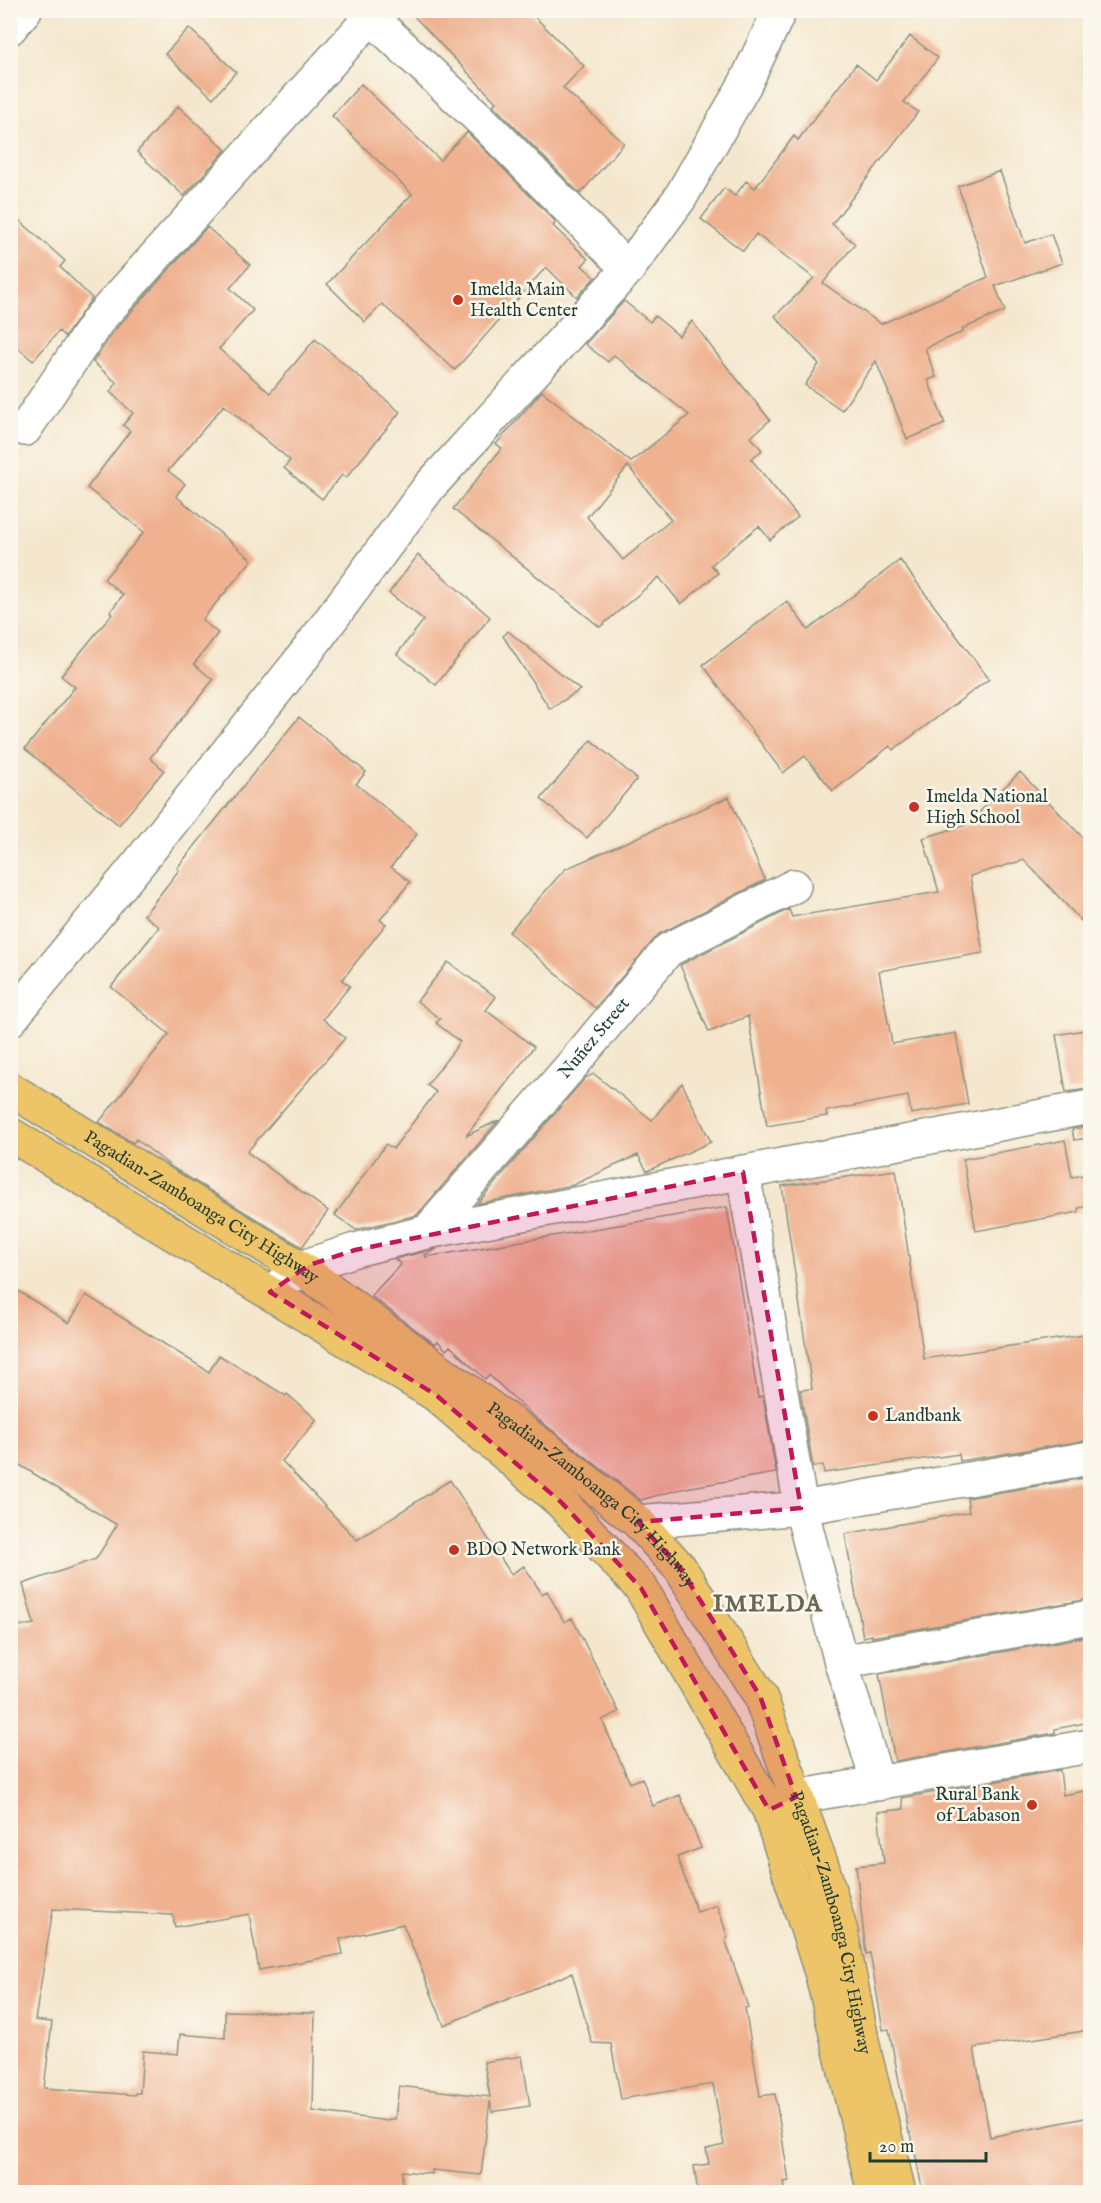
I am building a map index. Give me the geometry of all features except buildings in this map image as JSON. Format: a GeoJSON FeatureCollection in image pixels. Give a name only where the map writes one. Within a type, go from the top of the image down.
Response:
{"type":"FeatureCollection","features":[{"type":"Feature","properties":{"kind":"highway","name":"Pagadian-Zamboanga City Highway"},"geometry":{"type":"LineString","coordinates":[[10,1089],[302,1269],[552,1453],[638,1522],[680,1568],[760,1696],[782,1804],[874,2193]]}},
{"type":"Feature","properties":{"kind":"highway","name":"Pagadian-Zamboanga City Highway"},"geometry":{"type":"LineString","coordinates":[[10,1134],[436,1395],[561,1502],[641,1588],[823,1869],[841,1932],[865,2055],[899,2193]]}},
{"type":"Feature","properties":{"kind":"street"},"geometry":{"type":"LineString","coordinates":[[10,28],[25,10]]}},
{"type":"Feature","properties":{"kind":"street"},"geometry":{"type":"LineString","coordinates":[[10,1020],[147,854],[303,657],[429,487],[628,269],[680,198],[745,84],[780,10]]}},
{"type":"Feature","properties":{"kind":"street"},"geometry":{"type":"LineString","coordinates":[[25,429],[99,319],[367,14],[483,122],[628,269]]}},
{"type":"Feature","properties":{"kind":"street","name":"Nuñez Street"},"geometry":{"type":"LineString","coordinates":[[427,1232],[573,1064],[668,950],[794,885]]}},
{"type":"Feature","properties":{"kind":"street"},"geometry":{"type":"LineString","coordinates":[[270,1292],[309,1265],[355,1250],[427,1232],[1090,1107]]}},
{"type":"Feature","properties":{"kind":"street"},"geometry":{"type":"LineString","coordinates":[[743,1172],[801,1508],[841,1662],[878,1784]]}},
{"type":"Feature","properties":{"kind":"street"},"geometry":{"type":"LineString","coordinates":[[638,1522],[801,1508],[1090,1458]]}},
{"type":"Feature","properties":{"kind":"street"},"geometry":{"type":"LineString","coordinates":[[841,1662],[1090,1617]]}},
{"type":"Feature","properties":{"kind":"street"},"geometry":{"type":"LineString","coordinates":[[782,1804],[878,1784],[1090,1746]]}},
{"type":"Feature","properties":{"kind":"highlighted area"},"geometry":{"type":"Polygon","coordinates":[[[743,1172],[801,1508],[638,1522],[680,1568],[760,1696],[796,1797],[769,1810],[641,1588],[561,1502],[436,1395],[270,1292],[309,1265],[355,1250],[743,1172]]]}},
{"type":"Feature","properties":{"kind":"place","name":"Imelda Main Health Center"},"geometry":{"type":"Point","coordinates":[458,300]}},
{"type":"Feature","properties":{"kind":"place","name":"Imelda National High School"},"geometry":{"type":"Point","coordinates":[914,807]}},
{"type":"Feature","properties":{"kind":"place","name":"Landbank"},"geometry":{"type":"Point","coordinates":[873,1416]}},
{"type":"Feature","properties":{"kind":"place","name":"BDO Network Bank"},"geometry":{"type":"Point","coordinates":[454,1550]}},
{"type":"Feature","properties":{"kind":"place","name":"Rural Bank of Labason"},"geometry":{"type":"Point","coordinates":[1032,1805]}},
{"type":"Feature","properties":{"kind":"district","name":"IMELDA"},"geometry":{"type":"Point","coordinates":[768,1604]}}]}
